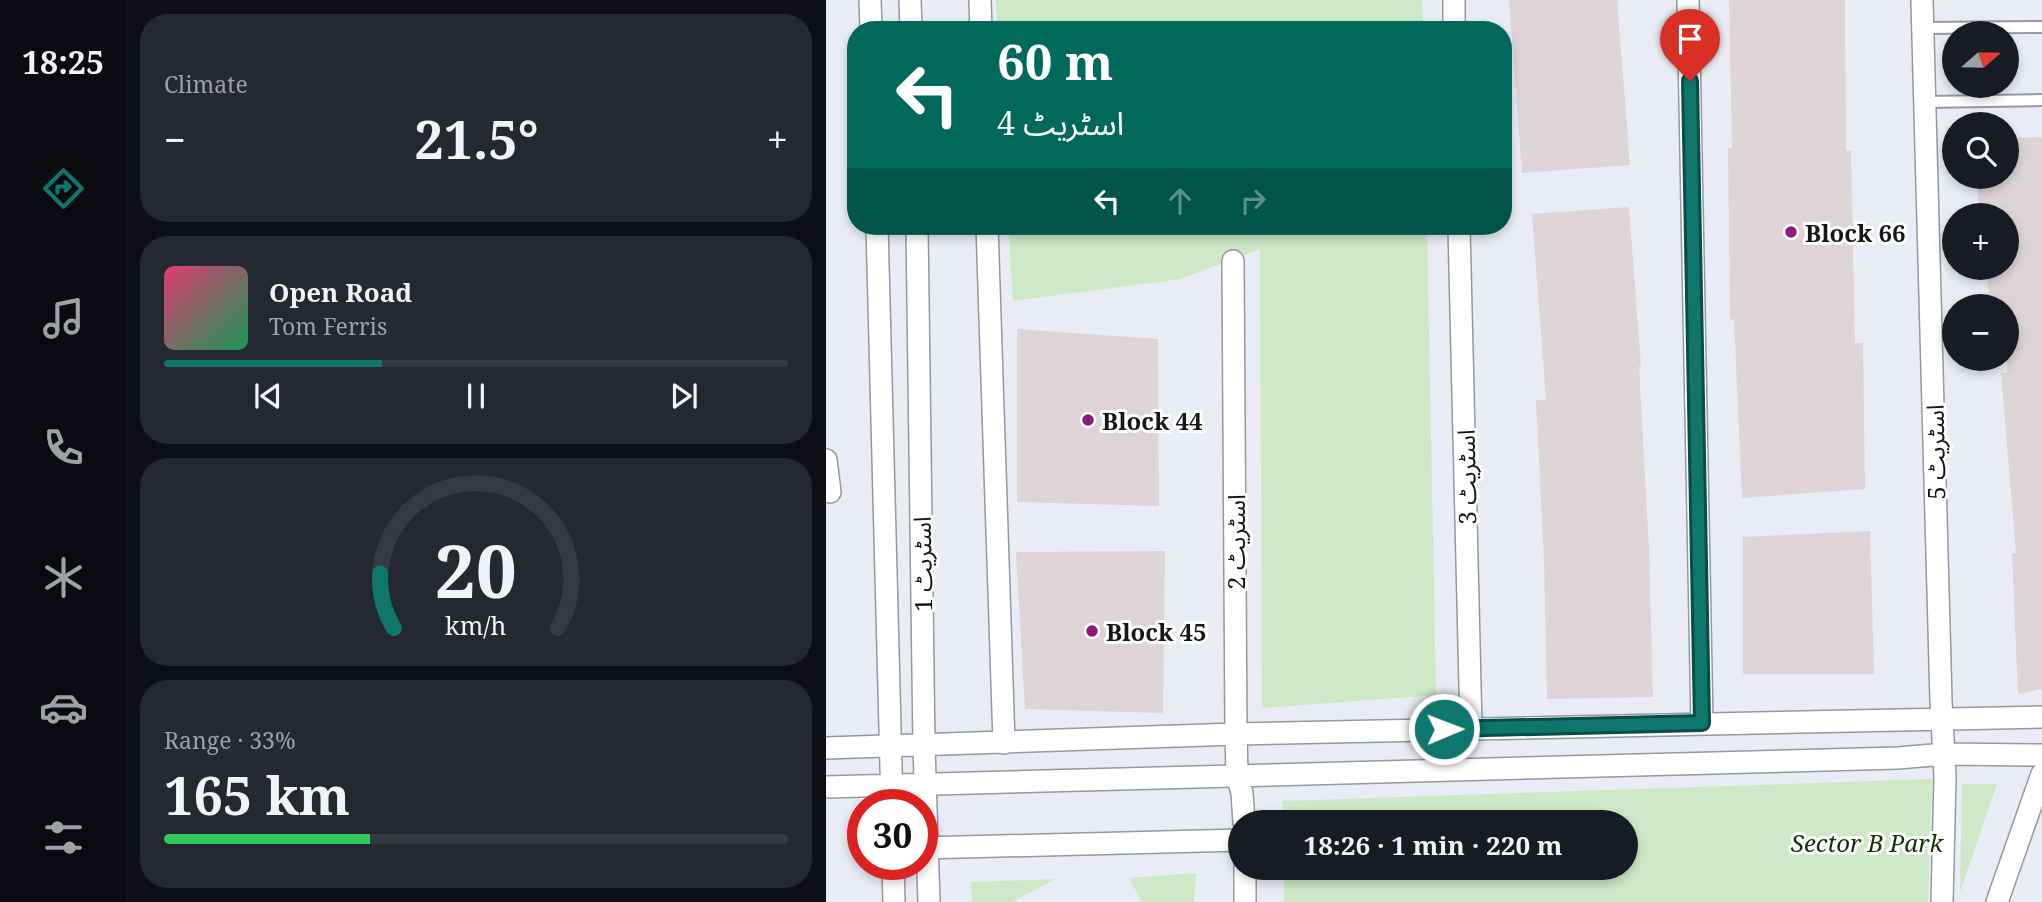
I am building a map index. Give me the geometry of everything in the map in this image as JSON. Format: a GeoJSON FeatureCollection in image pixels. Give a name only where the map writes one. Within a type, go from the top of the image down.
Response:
{"type":"FeatureCollection","features":[{"type":"Feature","properties":{"kind":"street"},"geometry":{"type":"LineString","coordinates":[[870,0],[871,21]]}},
{"type":"Feature","properties":{"kind":"street"},"geometry":{"type":"LineString","coordinates":[[980,0],[981,21]]}},
{"type":"Feature","properties":{"kind":"street"},"geometry":{"type":"LineString","coordinates":[[1454,0],[1454,21]]}},
{"type":"Feature","properties":{"kind":"street"},"geometry":{"type":"LineString","coordinates":[[1688,0],[1702,723]]}},
{"type":"Feature","properties":{"kind":"street","name":"اسٹریٹ 5"},"geometry":{"type":"LineString","coordinates":[[1922,1],[1945,754],[1942,902]]}},
{"type":"Feature","properties":{"kind":"street","name":"اسٹریٹ 1"},"geometry":{"type":"LineString","coordinates":[[877,235],[892,789]]}},
{"type":"Feature","properties":{"kind":"street","name":"اسٹریٹ 1"},"geometry":{"type":"LineString","coordinates":[[917,235],[925,789]]}},
{"type":"Feature","properties":{"kind":"street"},"geometry":{"type":"LineString","coordinates":[[987,235],[1004,743]]}},
{"type":"Feature","properties":{"kind":"street","name":"اسٹریٹ 3"},"geometry":{"type":"LineString","coordinates":[[1460,235],[1471,728]]}},
{"type":"Feature","properties":{"kind":"street","name":"اسٹریٹ 2"},"geometry":{"type":"LineString","coordinates":[[1233,261],[1236,734],[1237,775],[1243,810]]}},
{"type":"Feature","properties":{"kind":"street"},"geometry":{"type":"LineString","coordinates":[[826,460],[830,492]]}},
{"type":"Feature","properties":{"kind":"street"},"geometry":{"type":"LineString","coordinates":[[826,748],[1471,728],[2042,717]]}},
{"type":"Feature","properties":{"kind":"street"},"geometry":{"type":"LineString","coordinates":[[908,789],[925,783],[1884,758],[1945,754],[2042,755],[2042,764]]}},
{"type":"Feature","properties":{"kind":"street"},"geometry":{"type":"LineString","coordinates":[[1997,902],[2042,774]]}},
{"type":"Feature","properties":{"kind":"street"},"geometry":{"type":"LineString","coordinates":[[826,787],[847,790]]}},
{"type":"Feature","properties":{"kind":"street"},"geometry":{"type":"LineString","coordinates":[[938,848],[1228,840]]}},
{"type":"Feature","properties":{"kind":"street"},"geometry":{"type":"LineString","coordinates":[[893,880],[894,902]]}},
{"type":"Feature","properties":{"kind":"street","name":"اسٹریٹ 1"},"geometry":{"type":"LineString","coordinates":[[927,880],[929,902]]}},
{"type":"Feature","properties":{"kind":"street"},"geometry":{"type":"LineString","coordinates":[[1245,880],[1245,902]]}},
{"type":"Feature","properties":{"kind":"lane"},"geometry":{"type":"LineString","coordinates":[[1923,28],[2042,27]]}},
{"type":"Feature","properties":{"kind":"lane"},"geometry":{"type":"LineString","coordinates":[[1926,102],[2042,100]]}},
{"type":"Feature","properties":{"kind":"green space"},"geometry":{"type":"Polygon","coordinates":[[[996,0],[1422,0],[1423,21],[997,21],[996,0]]]}},
{"type":"Feature","properties":{"kind":"green space"},"geometry":{"type":"Polygon","coordinates":[[[1009,235],[1427,235],[1436,695],[1262,708],[1260,249],[1181,279],[1013,301],[1009,235]]]}},
{"type":"Feature","properties":{"kind":"green space","name":"Sector B Park"},"geometry":{"type":"Polygon","coordinates":[[[1932,779],[1928,902],[1284,902],[1284,880],[1638,880],[1638,810],[1282,810],[1282,801],[1932,779]]]}},
{"type":"Feature","properties":{"kind":"green space"},"geometry":{"type":"Polygon","coordinates":[[[1962,784],[1997,784],[1960,892],[1962,784]]]}},
{"type":"Feature","properties":{"kind":"green space"},"geometry":{"type":"Polygon","coordinates":[[[1196,873],[1194,902],[1142,902],[1129,878],[1196,873]]]}},
{"type":"Feature","properties":{"kind":"green space"},"geometry":{"type":"Polygon","coordinates":[[[1055,879],[1013,902],[972,902],[971,882],[1055,879]]]}},
{"type":"Feature","properties":{"kind":"building"},"geometry":{"type":"Polygon","coordinates":[[[1509,0],[1617,0],[1630,165],[1522,173],[1509,0]]]}},
{"type":"Feature","properties":{"kind":"building"},"geometry":{"type":"Polygon","coordinates":[[[1729,0],[1845,0],[1846,151],[1851,151],[1855,343],[1863,343],[1865,489],[1742,498],[1734,319],[1730,320],[1728,148],[1732,148],[1729,0]]]}},
{"type":"Feature","properties":{"kind":"building"},"geometry":{"type":"Polygon","coordinates":[[[2042,137],[2042,689],[2018,694],[2012,553],[2016,553],[2001,373],[2019,371],[2019,294],[1989,294],[1987,280],[2019,280],[2019,203],[1979,203],[1977,189],[2019,189],[2019,138],[2042,137]]]}},
{"type":"Feature","properties":{"kind":"building"},"geometry":{"type":"Polygon","coordinates":[[[1629,207],[1641,366],[1653,697],[1547,699],[1536,400],[1546,400],[1532,214],[1629,207]]]}},
{"type":"Feature","properties":{"kind":"building","name":"Block 44"},"geometry":{"type":"Polygon","coordinates":[[[1017,329],[1158,339],[1159,506],[1017,502],[1017,329]]]}},
{"type":"Feature","properties":{"kind":"building"},"geometry":{"type":"Polygon","coordinates":[[[1870,531],[1874,674],[1743,674],[1743,537],[1870,531]]]}},
{"type":"Feature","properties":{"kind":"building","name":"Block 45"},"geometry":{"type":"Polygon","coordinates":[[[1165,551],[1163,713],[1025,709],[1016,552],[1165,551]]]}},
{"type":"Feature","properties":{"kind":"place","name":"Block 66"},"geometry":{"type":"Point","coordinates":[1791,232]}},
{"type":"Feature","properties":{"kind":"place","name":"Block 44"},"geometry":{"type":"Point","coordinates":[1088,420]}},
{"type":"Feature","properties":{"kind":"place","name":"Block 45"},"geometry":{"type":"Point","coordinates":[1092,631]}},
{"type":"Feature","properties":{"kind":"route"},"geometry":{"type":"LineString","coordinates":[[1444,729],[1702,723],[1690,81]]}}]}
